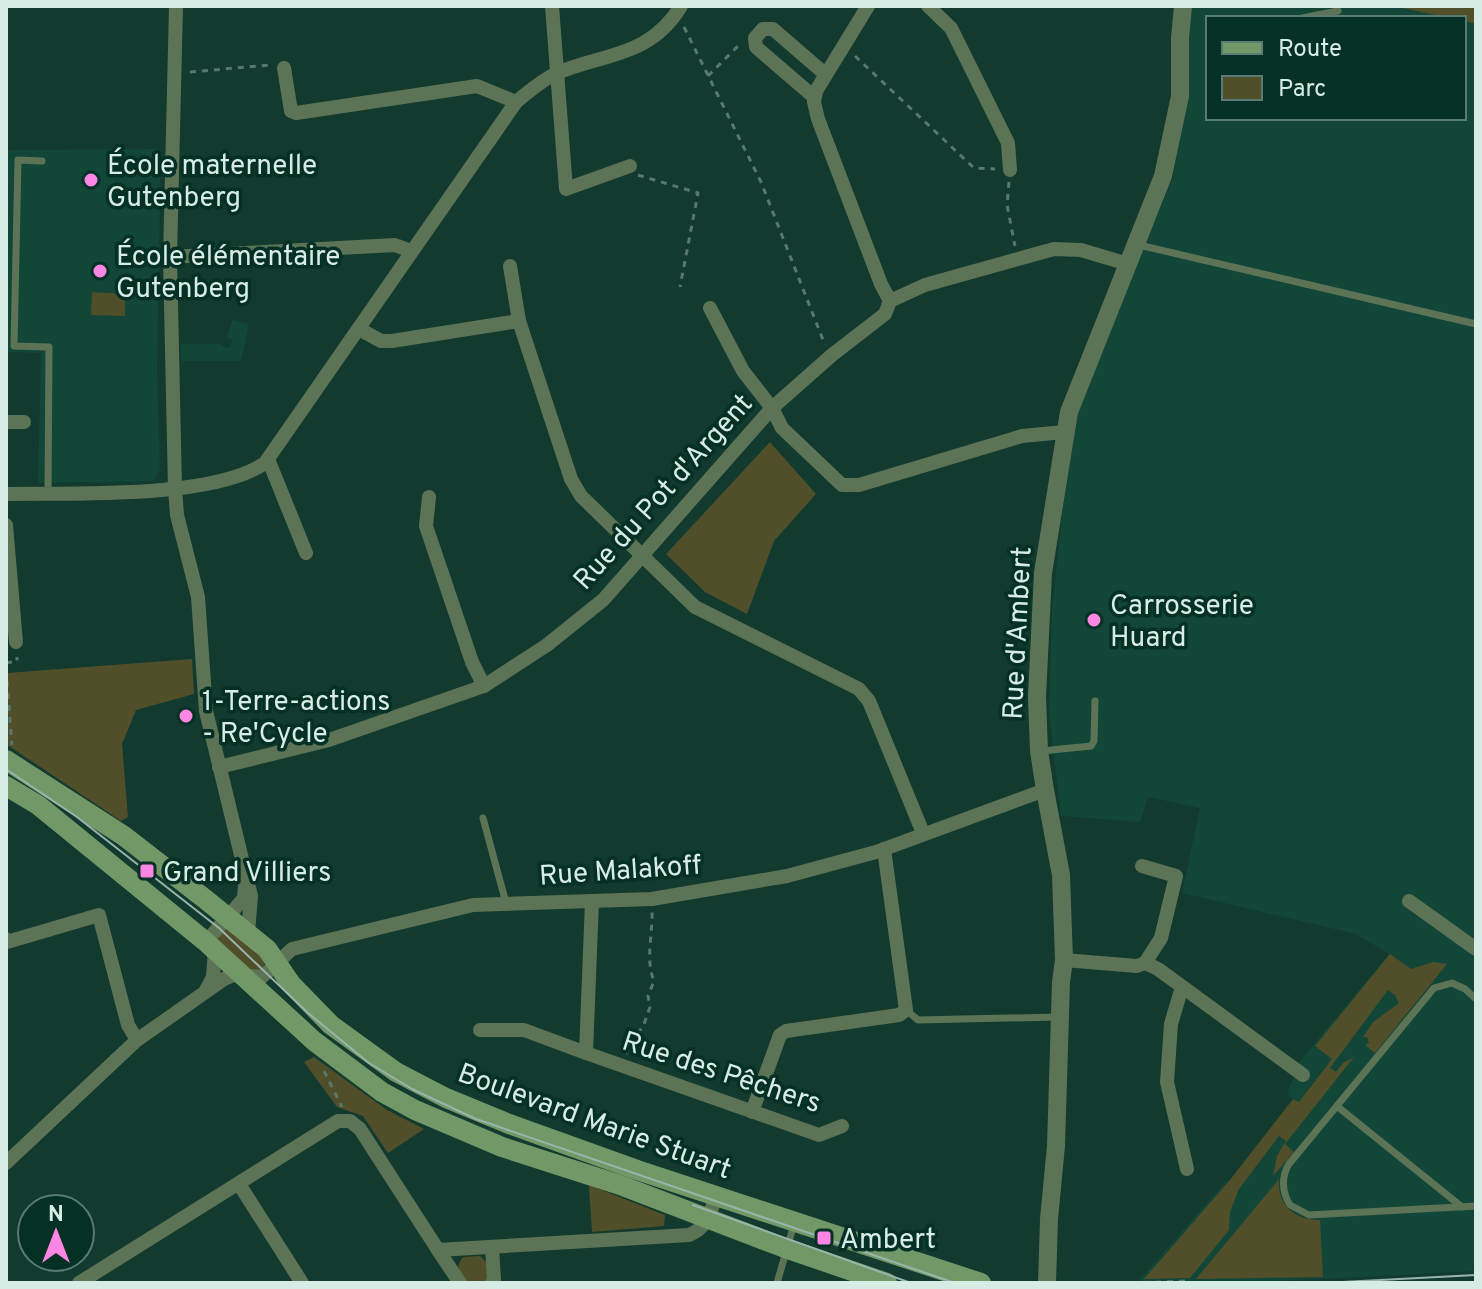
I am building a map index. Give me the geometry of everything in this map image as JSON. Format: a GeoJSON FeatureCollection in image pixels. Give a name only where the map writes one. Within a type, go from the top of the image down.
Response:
{"type":"FeatureCollection","features":[{"type":"Feature","properties":{"kind":"main road","name":"Boulevard Marie Stuart"},"geometry":{"type":"LineString","coordinates":[[10,758],[124,836],[248,933],[267,949],[290,983],[331,1025],[396,1072],[434,1092],[523,1129],[981,1283]]}},
{"type":"Feature","properties":{"kind":"main road","name":"Boulevard Marie Stuart"},"geometry":{"type":"LineString","coordinates":[[6,786],[38,805],[210,946],[314,1041],[382,1092],[415,1110],[502,1147],[620,1185],[887,1283]]}},
{"type":"Feature","properties":{"kind":"street"},"geometry":{"type":"LineString","coordinates":[[176,6],[170,257],[177,515],[198,597],[206,711],[251,896],[248,933]]}},
{"type":"Feature","properties":{"kind":"street"},"geometry":{"type":"LineString","coordinates":[[552,6],[566,189],[630,166]]}},
{"type":"Feature","properties":{"kind":"street"},"geometry":{"type":"LineString","coordinates":[[868,6],[814,97],[818,119],[890,301]]}},
{"type":"Feature","properties":{"kind":"street"},"geometry":{"type":"LineString","coordinates":[[928,6],[951,28],[1008,143],[1010,170]]}},
{"type":"Feature","properties":{"kind":"street","name":"Rue d'Ambert"},"geometry":{"type":"LineString","coordinates":[[1047,1283],[1064,960],[1061,875],[1039,751],[1038,673],[1043,573],[1064,432],[1087,362],[1163,176],[1180,96],[1183,6]]}},
{"type":"Feature","properties":{"kind":"street"},"geometry":{"type":"LineString","coordinates":[[6,494],[175,489],[253,471],[268,459],[516,102],[557,73],[617,56],[644,44],[678,10]]}},
{"type":"Feature","properties":{"kind":"street"},"geometry":{"type":"LineString","coordinates":[[814,97],[753,42],[763,29],[773,29],[825,74]]}},
{"type":"Feature","properties":{"kind":"street"},"geometry":{"type":"LineString","coordinates":[[284,68],[291,111],[296,113],[477,86],[516,102]]}},
{"type":"Feature","properties":{"kind":"street"},"geometry":{"type":"LineString","coordinates":[[170,257],[395,245],[411,251]]}},
{"type":"Feature","properties":{"kind":"street","name":"Rue du Pot d'Argent"},"geometry":{"type":"LineString","coordinates":[[219,767],[329,740],[484,686],[547,645],[603,600],[772,408],[885,314],[890,301],[925,285],[1068,248],[1128,264]]}},
{"type":"Feature","properties":{"kind":"street"},"geometry":{"type":"LineString","coordinates":[[510,266],[519,321],[571,479],[581,496],[695,607],[859,689],[869,701],[923,833]]}},
{"type":"Feature","properties":{"kind":"street"},"geometry":{"type":"LineString","coordinates":[[710,308],[743,371],[772,408],[782,428],[839,484],[846,486],[872,481],[1022,436],[1064,432]]}},
{"type":"Feature","properties":{"kind":"street"},"geometry":{"type":"LineString","coordinates":[[359,329],[381,341],[392,341],[519,321]]}},
{"type":"Feature","properties":{"kind":"street"},"geometry":{"type":"LineString","coordinates":[[6,422],[24,422]]}},
{"type":"Feature","properties":{"kind":"street"},"geometry":{"type":"LineString","coordinates":[[268,459],[306,553]]}},
{"type":"Feature","properties":{"kind":"street"},"geometry":{"type":"LineString","coordinates":[[429,497],[426,526],[472,662],[484,686]]}},
{"type":"Feature","properties":{"kind":"street"},"geometry":{"type":"LineString","coordinates":[[6,525],[16,642]]}},
{"type":"Feature","properties":{"kind":"street","name":"Rue Malakoff"},"geometry":{"type":"LineString","coordinates":[[6,1163],[137,1040],[228,977],[262,977],[292,949],[473,905],[652,899],[787,876],[884,849],[1045,790]]}},
{"type":"Feature","properties":{"kind":"street"},"geometry":{"type":"LineString","coordinates":[[752,1112],[780,1035],[786,1031],[899,1015],[906,1010],[884,849]]}},
{"type":"Feature","properties":{"kind":"street"},"geometry":{"type":"LineString","coordinates":[[1064,960],[1137,966],[1145,963],[1161,938],[1176,876],[1142,866]]}},
{"type":"Feature","properties":{"kind":"street"},"geometry":{"type":"LineString","coordinates":[[206,991],[213,977],[210,946],[244,898],[245,877]]}},
{"type":"Feature","properties":{"kind":"street","name":"Rue des Pêchers"},"geometry":{"type":"LineString","coordinates":[[586,1053],[592,901]]}},
{"type":"Feature","properties":{"kind":"street"},"geometry":{"type":"LineString","coordinates":[[1409,901],[1476,949]]}},
{"type":"Feature","properties":{"kind":"street"},"geometry":{"type":"LineString","coordinates":[[6,939],[7,942],[99,915],[128,1025],[137,1040]]}},
{"type":"Feature","properties":{"kind":"street"},"geometry":{"type":"LineString","coordinates":[[1145,963],[1303,1075]]}},
{"type":"Feature","properties":{"kind":"street"},"geometry":{"type":"LineString","coordinates":[[1182,987],[1171,1024],[1167,1082],[1187,1169]]}},
{"type":"Feature","properties":{"kind":"street","name":"Rue des Pêchers"},"geometry":{"type":"LineString","coordinates":[[480,1030],[524,1030],[819,1135],[842,1126]]}},
{"type":"Feature","properties":{"kind":"street"},"geometry":{"type":"LineString","coordinates":[[79,1283],[338,1121],[350,1121],[360,1129],[460,1283]]}},
{"type":"Feature","properties":{"kind":"street"},"geometry":{"type":"LineString","coordinates":[[239,1184],[302,1283]]}},
{"type":"Feature","properties":{"kind":"street"},"geometry":{"type":"LineString","coordinates":[[438,1250],[689,1235],[700,1230],[708,1219],[717,1194]]}},
{"type":"Feature","properties":{"kind":"street"},"geometry":{"type":"LineString","coordinates":[[492,1247],[492,1283]]}},
{"type":"Feature","properties":{"kind":"lane"},"geometry":{"type":"LineString","coordinates":[[1312,16],[1338,11]]}},
{"type":"Feature","properties":{"kind":"lane"},"geometry":{"type":"LineString","coordinates":[[42,161],[18,160],[14,346],[49,347],[48,493]]}},
{"type":"Feature","properties":{"kind":"lane"},"geometry":{"type":"LineString","coordinates":[[1137,244],[1476,324]]}},
{"type":"Feature","properties":{"kind":"lane"},"geometry":{"type":"LineString","coordinates":[[1039,751],[1091,746],[1094,741],[1095,701]]}},
{"type":"Feature","properties":{"kind":"lane"},"geometry":{"type":"LineString","coordinates":[[483,818],[506,903]]}},
{"type":"Feature","properties":{"kind":"lane"},"geometry":{"type":"LineString","coordinates":[[1476,999],[1452,983],[1434,988],[1286,1169],[1285,1194],[1295,1209],[1316,1215],[1476,1206]]}},
{"type":"Feature","properties":{"kind":"lane"},"geometry":{"type":"LineString","coordinates":[[906,1010],[918,1020],[1059,1017]]}},
{"type":"Feature","properties":{"kind":"lane"},"geometry":{"type":"LineString","coordinates":[[1338,1107],[1462,1207]]}},
{"type":"Feature","properties":{"kind":"lane"},"geometry":{"type":"LineString","coordinates":[[777,1283],[795,1220]]}},
{"type":"Feature","properties":{"kind":"path"},"geometry":{"type":"LineString","coordinates":[[678,10],[684,30],[761,182],[826,347],[832,355]]}},
{"type":"Feature","properties":{"kind":"path"},"geometry":{"type":"LineString","coordinates":[[708,76],[742,41],[753,42]]}},
{"type":"Feature","properties":{"kind":"path"},"geometry":{"type":"LineString","coordinates":[[844,45],[974,168],[1010,170],[1007,205],[1013,222],[1017,259]]}},
{"type":"Feature","properties":{"kind":"path"},"geometry":{"type":"LineString","coordinates":[[175,73],[280,64],[284,68]]}},
{"type":"Feature","properties":{"kind":"path"},"geometry":{"type":"LineString","coordinates":[[630,166],[640,178],[698,193],[680,287]]}},
{"type":"Feature","properties":{"kind":"path"},"geometry":{"type":"LineString","coordinates":[[10,758],[6,666],[17,661]]}},
{"type":"Feature","properties":{"kind":"path"},"geometry":{"type":"LineString","coordinates":[[624,1066],[631,1040],[643,1027],[650,1007],[648,996],[653,988],[650,954],[652,899]]}},
{"type":"Feature","properties":{"kind":"path"},"geometry":{"type":"LineString","coordinates":[[323,1067],[326,1079],[350,1121]]}},
{"type":"Feature","properties":{"kind":"path"},"geometry":{"type":"LineString","coordinates":[[1131,1283],[1188,1281]]}},
{"type":"Feature","properties":{"kind":"shaded area"},"geometry":{"type":"Polygon","coordinates":[[[1191,6],[1393,6],[1440,16],[1206,16],[1206,120],[1466,120],[1466,22],[1476,24],[1476,1271],[1243,1283],[1139,1283],[1226,1181],[1230,1181],[1293,1100],[1287,1094],[1299,1062],[1389,954],[1356,934],[1182,893],[1200,808],[1148,797],[1140,822],[1061,816],[1049,712],[1052,611],[1070,437],[1093,366],[1173,178],[1183,113],[1191,6]]]}},
{"type":"Feature","properties":{"kind":"shaded area","name":"École élémentaire Gutenberg"},"geometry":{"type":"Polygon","coordinates":[[[161,149],[160,193],[155,195],[155,203],[160,205],[157,369],[160,470],[153,481],[38,483],[41,353],[6,352],[7,150],[161,149]]]}},
{"type":"Feature","properties":{"kind":"shaded area"},"geometry":{"type":"Polygon","coordinates":[[[232,320],[249,324],[241,361],[181,361],[180,344],[221,344],[230,348],[232,340],[227,338],[232,320]]]}},
{"type":"Feature","properties":{"kind":"green space"},"geometry":{"type":"Polygon","coordinates":[[[1393,6],[1476,6],[1476,24],[1466,22],[1466,16],[1440,16],[1393,6]]]}},
{"type":"Feature","properties":{"kind":"green space"},"geometry":{"type":"Polygon","coordinates":[[[92,292],[125,294],[125,316],[91,315],[92,292]]]}},
{"type":"Feature","properties":{"kind":"green space"},"geometry":{"type":"Polygon","coordinates":[[[770,442],[816,494],[774,541],[747,614],[705,592],[666,554],[770,442]]]}},
{"type":"Feature","properties":{"kind":"green space"},"geometry":{"type":"Polygon","coordinates":[[[192,659],[194,694],[136,710],[122,744],[128,817],[121,821],[6,744],[6,666],[7,673],[192,659]]]}},
{"type":"Feature","properties":{"kind":"green space"},"geometry":{"type":"Polygon","coordinates":[[[230,927],[266,959],[262,968],[254,974],[218,940],[220,934],[230,927]]]}},
{"type":"Feature","properties":{"kind":"green space"},"geometry":{"type":"Polygon","coordinates":[[[1390,954],[1411,969],[1433,962],[1447,964],[1375,1053],[1365,1045],[1369,1043],[1367,1037],[1363,1037],[1373,1022],[1399,1003],[1388,990],[1330,1068],[1336,1072],[1343,1063],[1354,1057],[1285,1144],[1294,1152],[1273,1176],[1277,1156],[1286,1141],[1279,1136],[1239,1189],[1230,1212],[1229,1230],[1190,1278],[1144,1279],[1229,1181],[1293,1099],[1299,1102],[1332,1059],[1315,1046],[1390,954]]]}},
{"type":"Feature","properties":{"kind":"green space"},"geometry":{"type":"Polygon","coordinates":[[[314,1057],[387,1110],[424,1129],[388,1153],[363,1116],[337,1107],[304,1062],[314,1057]]]}},
{"type":"Feature","properties":{"kind":"green space"},"geometry":{"type":"Polygon","coordinates":[[[1279,1179],[1281,1196],[1289,1209],[1302,1217],[1320,1220],[1323,1277],[1196,1279],[1279,1179]]]}},
{"type":"Feature","properties":{"kind":"green space"},"geometry":{"type":"Polygon","coordinates":[[[589,1185],[665,1215],[664,1226],[592,1232],[589,1185]]]}},
{"type":"Feature","properties":{"kind":"green space"},"geometry":{"type":"Polygon","coordinates":[[[480,1256],[488,1264],[487,1280],[483,1283],[465,1281],[459,1269],[463,1257],[480,1256]]]}},
{"type":"Feature","properties":{"kind":"tram line"},"geometry":{"type":"LineString","coordinates":[[6,769],[77,817],[219,928],[308,1013],[369,1063],[412,1089],[476,1119],[955,1283]]}},
{"type":"Feature","properties":{"kind":"tram line"},"geometry":{"type":"LineString","coordinates":[[693,1205],[911,1283]]}},
{"type":"Feature","properties":{"kind":"tram line"},"geometry":{"type":"LineString","coordinates":[[1323,1283],[1476,1275]]}},
{"type":"Feature","properties":{"kind":"place","name":"École maternelle Gutenberg"},"geometry":{"type":"Point","coordinates":[91,180]}},
{"type":"Feature","properties":{"kind":"place","name":"École élémentaire Gutenberg"},"geometry":{"type":"Point","coordinates":[100,271]}},
{"type":"Feature","properties":{"kind":"place","name":"Carrosserie Huard"},"geometry":{"type":"Point","coordinates":[1094,620]}},
{"type":"Feature","properties":{"kind":"place","name":"1-Terre-actions - Re'Cycle"},"geometry":{"type":"Point","coordinates":[186,716]}},
{"type":"Feature","properties":{"kind":"place","name":"Grand Villiers"},"geometry":{"type":"Point","coordinates":[147,871]}},
{"type":"Feature","properties":{"kind":"place","name":"Ambert"},"geometry":{"type":"Point","coordinates":[824,1238]}}]}
